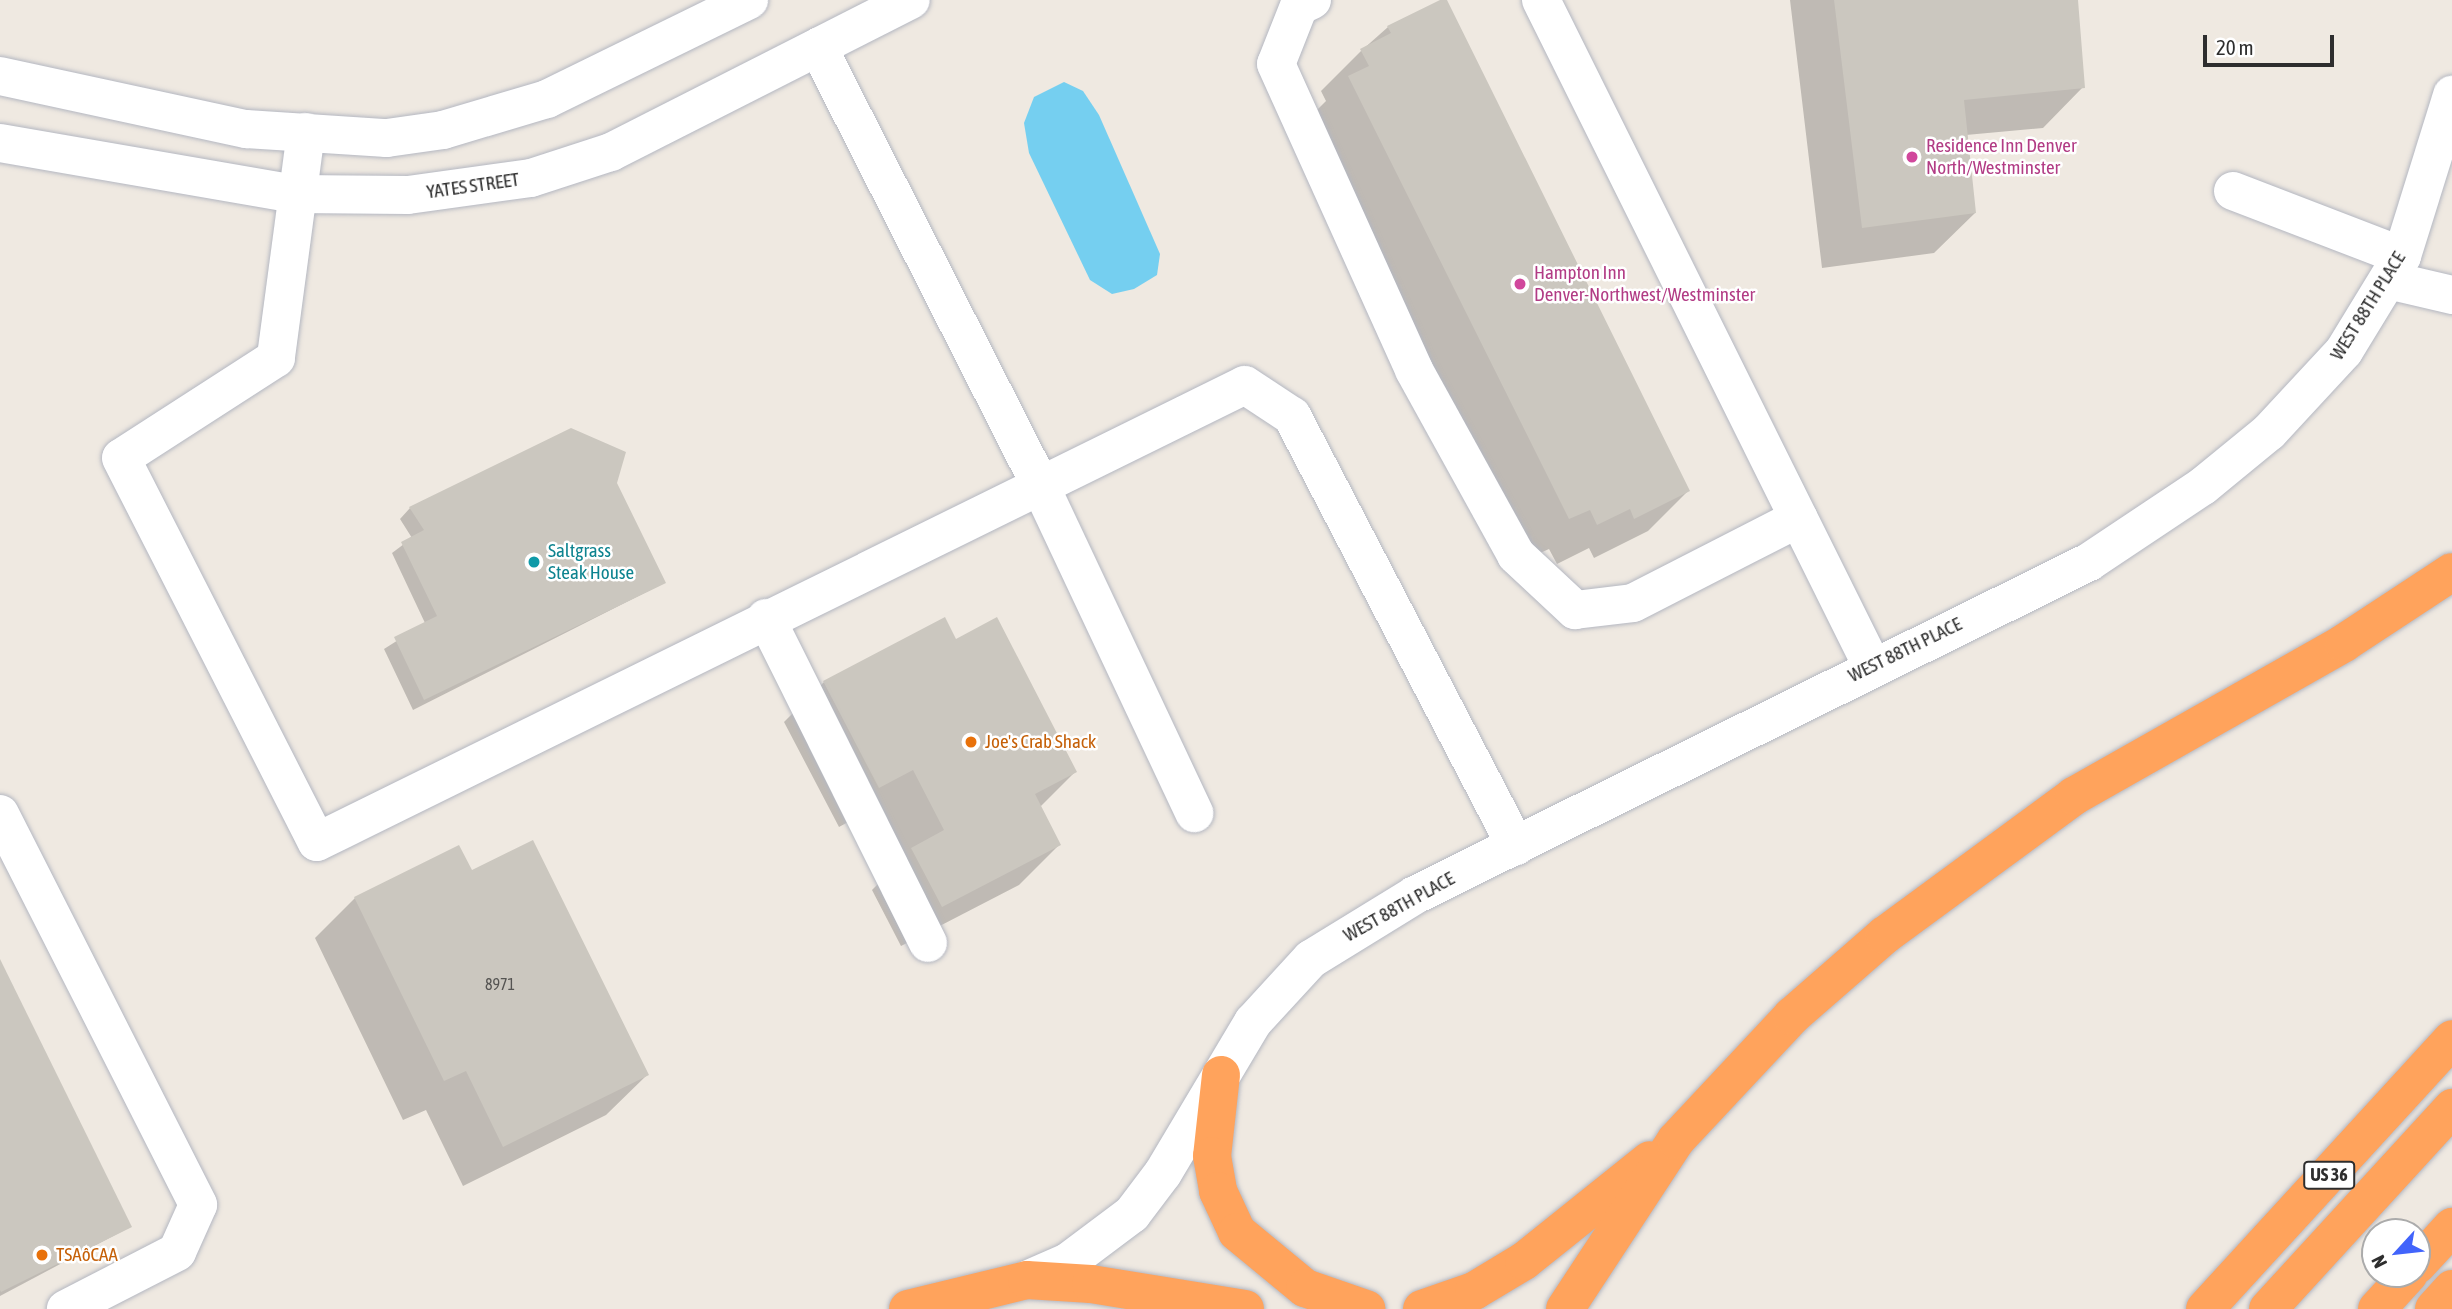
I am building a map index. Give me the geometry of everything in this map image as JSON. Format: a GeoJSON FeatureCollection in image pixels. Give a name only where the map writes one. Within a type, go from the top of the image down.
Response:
{"type":"FeatureCollection","features":[{"type":"Feature","properties":{"kind":"highway"},"geometry":{"type":"LineString","coordinates":[[1422,1309],[1474,1291],[1524,1261],[1676,1140],[1792,1016],[1968,871],[2074,796],[2344,643],[2452,572]]}},
{"type":"Feature","properties":{"kind":"highway","name":"US 36"},"geometry":{"type":"LineString","coordinates":[[2205,1309],[2452,1039]]}},
{"type":"Feature","properties":{"kind":"highway"},"geometry":{"type":"LineString","coordinates":[[1221,1075],[1212,1156],[1218,1191],[1237,1232],[1305,1288],[1366,1309]]}},
{"type":"Feature","properties":{"kind":"highway"},"geometry":{"type":"LineString","coordinates":[[2268,1309],[2452,1108]]}},
{"type":"Feature","properties":{"kind":"highway"},"geometry":{"type":"LineString","coordinates":[[1564,1309],[1676,1140]]}},
{"type":"Feature","properties":{"kind":"highway"},"geometry":{"type":"LineString","coordinates":[[2431,1250],[2452,1227]]}},
{"type":"Feature","properties":{"kind":"highway"},"geometry":{"type":"LineString","coordinates":[[908,1309],[1027,1280],[1091,1284],[1245,1309]]}},
{"type":"Feature","properties":{"kind":"highway"},"geometry":{"type":"LineString","coordinates":[[2377,1309],[2396,1288]]}},
{"type":"Feature","properties":{"kind":"highway"},"geometry":{"type":"LineString","coordinates":[[2434,1309],[2452,1289]]}},
{"type":"Feature","properties":{"kind":"street"},"geometry":{"type":"LineString","coordinates":[[0,76],[246,129],[387,138],[443,130],[547,99],[749,0]]}},
{"type":"Feature","properties":{"kind":"street","name":"YATES STREET"},"geometry":{"type":"LineString","coordinates":[[0,143],[294,194],[408,195],[531,178],[611,152],[911,0]]}},
{"type":"Feature","properties":{"kind":"street"},"geometry":{"type":"LineString","coordinates":[[1312,0],[1299,6],[1276,64],[1414,370],[1516,555],[1574,610],[1633,603],[1798,518]]}},
{"type":"Feature","properties":{"kind":"street"},"geometry":{"type":"LineString","coordinates":[[1541,0],[1872,666]]}},
{"type":"Feature","properties":{"kind":"street"},"geometry":{"type":"LineString","coordinates":[[818,47],[1039,483],[1194,813]]}},
{"type":"Feature","properties":{"kind":"street","name":"WEST 88TH PLACE"},"geometry":{"type":"LineString","coordinates":[[1027,1280],[1068,1262],[1132,1214],[1253,1022],[1311,959],[1415,895],[1872,666],[2089,562],[2203,486],[2269,432],[2344,351],[2395,268],[2452,95]]}},
{"type":"Feature","properties":{"kind":"street"},"geometry":{"type":"LineString","coordinates":[[306,132],[294,194],[276,358],[121,458],[317,842],[1039,483],[1245,385],[1292,416],[1516,846]]}},
{"type":"Feature","properties":{"kind":"street"},"geometry":{"type":"LineString","coordinates":[[2233,191],[2452,295]]}},
{"type":"Feature","properties":{"kind":"street"},"geometry":{"type":"LineString","coordinates":[[766,618],[928,943]]}},
{"type":"Feature","properties":{"kind":"street"},"geometry":{"type":"LineString","coordinates":[[0,814],[198,1205],[177,1252],[66,1309]]}},
{"type":"Feature","properties":{"kind":"water"},"geometry":{"type":"Polygon","coordinates":[[[1064,82],[1083,91],[1099,115],[1160,254],[1157,275],[1134,289],[1112,294],[1090,280],[1029,153],[1024,123],[1034,97],[1064,82]]]}},
{"type":"Feature","properties":{"kind":"building","name":"Hampton Inn Denver-Northwest/Westminster"},"geometry":{"type":"Polygon","coordinates":[[[1440,0],[1447,0],[1690,491],[1634,519],[1630,509],[1597,525],[1590,510],[1569,519],[1348,76],[1369,66],[1360,49],[1391,33],[1387,26],[1440,0]]]}},
{"type":"Feature","properties":{"kind":"building","name":"Residence Inn Denver North/Westminster"},"geometry":{"type":"Polygon","coordinates":[[[1834,0],[2078,0],[2085,88],[1964,100],[1976,213],[1862,228],[1834,0]]]}},
{"type":"Feature","properties":{"kind":"building","name":"Saltgrass Steak House"},"geometry":{"type":"Polygon","coordinates":[[[571,428],[626,452],[617,483],[666,583],[424,700],[394,637],[437,616],[401,542],[424,530],[409,507],[571,428]]]}},
{"type":"Feature","properties":{"kind":"building"},"geometry":{"type":"Polygon","coordinates":[[[945,617],[956,639],[997,617],[1077,772],[1035,794],[1061,845],[942,907],[911,848],[944,830],[913,770],[879,788],[823,681],[945,617]]]}},
{"type":"Feature","properties":{"kind":"building"},"geometry":{"type":"Polygon","coordinates":[[[533,840],[649,1075],[503,1147],[466,1071],[444,1081],[354,897],[459,845],[472,870],[533,840]]]}},
{"type":"Feature","properties":{"kind":"building"},"geometry":{"type":"Polygon","coordinates":[[[0,959],[132,1227],[1,1292],[0,1290],[0,959]]]}},
{"type":"Feature","properties":{"kind":"place","name":"Residence Inn Denver North/Westminster"},"geometry":{"type":"Point","coordinates":[1912,157]}},
{"type":"Feature","properties":{"kind":"place","name":"Hampton Inn Denver-Northwest/Westminster"},"geometry":{"type":"Point","coordinates":[1520,284]}},
{"type":"Feature","properties":{"kind":"place","name":"Saltgrass Steak House"},"geometry":{"type":"Point","coordinates":[534,562]}},
{"type":"Feature","properties":{"kind":"place","name":"Joe's Crab Shack"},"geometry":{"type":"Point","coordinates":[971,742]}},
{"type":"Feature","properties":{"kind":"place","name":"TSAôCAA"},"geometry":{"type":"Point","coordinates":[42,1255]}}]}
